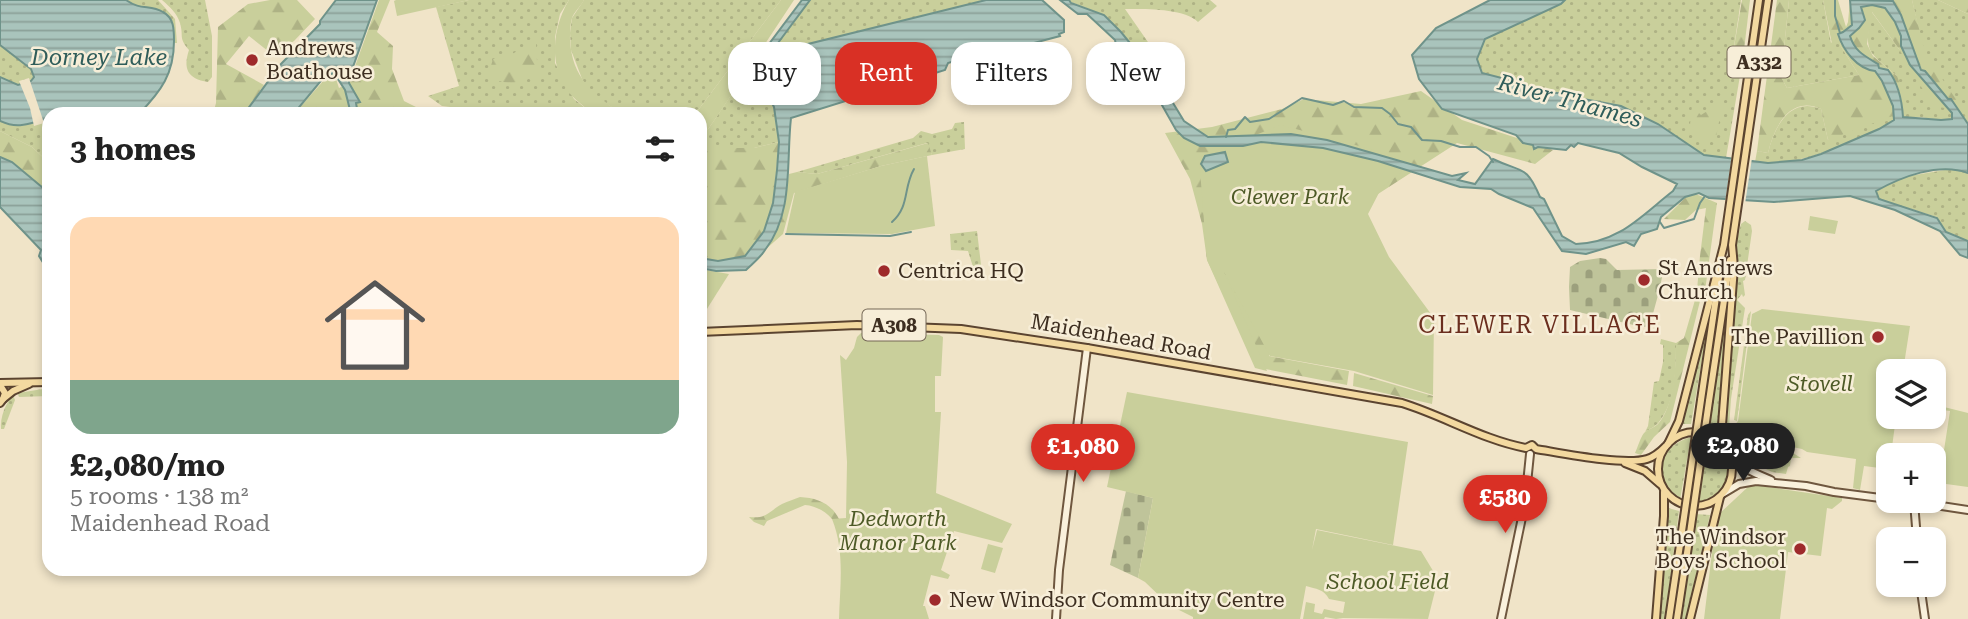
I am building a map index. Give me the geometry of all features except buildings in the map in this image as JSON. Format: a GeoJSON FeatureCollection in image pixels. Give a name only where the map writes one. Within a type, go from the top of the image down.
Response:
{"type":"FeatureCollection","features":[{"type":"Feature","properties":{"kind":"main road","name":"A332"},"geometry":{"type":"LineString","coordinates":[[1677,619],[1734,237],[1759,0]]}},
{"type":"Feature","properties":{"kind":"main road","name":"A332"},"geometry":{"type":"LineString","coordinates":[[1669,619],[1725,236],[1768,0]]}},
{"type":"Feature","properties":{"kind":"main road"},"geometry":{"type":"LineString","coordinates":[[1656,619],[1664,516],[1663,488],[1658,466],[1679,421],[1724,245]]}},
{"type":"Feature","properties":{"kind":"main road"},"geometry":{"type":"LineString","coordinates":[[1690,619],[1722,495],[1732,473],[1722,425],[1734,267],[1732,245]]}},
{"type":"Feature","properties":{"kind":"main road","name":"Maidenhead Road"},"geometry":{"type":"LineString","coordinates":[[707,332],[857,325],[937,327],[1087,348],[1402,403],[1430,412],[1490,439],[1531,451],[1634,461],[1647,459],[1667,446]]}},
{"type":"Feature","properties":{"kind":"main road"},"geometry":{"type":"LineString","coordinates":[[2,401],[4,391],[0,384],[42,382]]}},
{"type":"Feature","properties":{"kind":"main road"},"geometry":{"type":"LineString","coordinates":[[2,401],[17,389],[34,383]]}},
{"type":"Feature","properties":{"kind":"main road","name":"A308"},"geometry":{"type":"LineString","coordinates":[[1667,446],[1684,434],[1700,433],[1715,438],[1727,450]]}},
{"type":"Feature","properties":{"kind":"main road","name":"Maidenhead Road"},"geometry":{"type":"LineString","coordinates":[[1616,460],[1645,471],[1663,488]]}},
{"type":"Feature","properties":{"kind":"main road","name":"A308"},"geometry":{"type":"LineString","coordinates":[[1663,488],[1678,503],[1692,506],[1705,505],[1722,495]]}},
{"type":"Feature","properties":{"kind":"street"},"geometry":{"type":"LineString","coordinates":[[1056,619],[1059,570],[1087,348]]}},
{"type":"Feature","properties":{"kind":"street"},"geometry":{"type":"LineString","coordinates":[[1727,450],[1737,464],[1745,469],[1780,483]]}},
{"type":"Feature","properties":{"kind":"street"},"geometry":{"type":"LineString","coordinates":[[1501,619],[1525,503],[1531,451]]}},
{"type":"Feature","properties":{"kind":"street"},"geometry":{"type":"LineString","coordinates":[[1722,495],[1735,485],[1747,481],[1780,483],[1876,497]]}},
{"type":"Feature","properties":{"kind":"street"},"geometry":{"type":"LineString","coordinates":[[1946,507],[1968,510]]}},
{"type":"Feature","properties":{"kind":"street"},"geometry":{"type":"LineString","coordinates":[[1922,597],[1925,619]]}},
{"type":"Feature","properties":{"kind":"green space"},"geometry":{"type":"Polygon","coordinates":[[[126,0],[158,0],[175,19],[177,43],[174,43],[174,27],[156,9],[135,6],[126,0]]]}},
{"type":"Feature","properties":{"kind":"green space"},"geometry":{"type":"Polygon","coordinates":[[[162,0],[205,0],[212,36],[212,77],[208,82],[195,78],[188,72],[186,62],[189,50],[182,39],[179,19],[162,0]]]}},
{"type":"Feature","properties":{"kind":"green space"},"geometry":{"type":"Polygon","coordinates":[[[270,0],[297,0],[315,19],[294,41],[273,55],[249,36],[226,64],[264,85],[249,107],[215,107],[218,27],[248,4],[270,0]]]}},
{"type":"Feature","properties":{"kind":"green space"},"geometry":{"type":"Polygon","coordinates":[[[379,0],[390,0],[377,32],[393,46],[392,69],[404,101],[416,107],[300,107],[325,79],[334,73],[339,88],[349,83],[379,0]]]}},
{"type":"Feature","properties":{"kind":"green space"},"geometry":{"type":"Polygon","coordinates":[[[396,0],[469,0],[397,16],[396,0]]]}},
{"type":"Feature","properties":{"kind":"green space"},"geometry":{"type":"Polygon","coordinates":[[[469,0],[569,0],[560,14],[555,37],[555,63],[574,99],[584,107],[442,106],[428,96],[459,86],[436,7],[469,0]]]}},
{"type":"Feature","properties":{"kind":"green space"},"geometry":{"type":"Polygon","coordinates":[[[569,0],[584,0],[571,24],[570,40],[575,65],[593,92],[613,107],[585,107],[570,94],[562,82],[557,69],[555,41],[562,13],[569,0]]]}},
{"type":"Feature","properties":{"kind":"green space"},"geometry":{"type":"Polygon","coordinates":[[[584,0],[781,0],[749,42],[728,42],[728,70],[701,107],[612,107],[584,84],[571,50],[572,18],[584,0]]]}},
{"type":"Feature","properties":{"kind":"green space"},"geometry":{"type":"Polygon","coordinates":[[[781,0],[794,0],[766,42],[749,42],[781,0]]]}},
{"type":"Feature","properties":{"kind":"green space"},"geometry":{"type":"Polygon","coordinates":[[[810,0],[986,0],[911,18],[821,45],[821,42],[779,42],[810,0]]]}},
{"type":"Feature","properties":{"kind":"green space"},"geometry":{"type":"Polygon","coordinates":[[[1069,0],[1210,0],[1217,6],[1198,22],[1192,17],[1174,12],[1125,9],[1148,42],[1129,42],[1104,15],[1069,0]]]}},
{"type":"Feature","properties":{"kind":"green space"},"geometry":{"type":"Polygon","coordinates":[[[1565,0],[1741,0],[1733,53],[1743,58],[1726,158],[1704,155],[1658,124],[1622,106],[1569,94],[1545,92],[1482,73],[1477,59],[1485,39],[1565,0]]]}},
{"type":"Feature","properties":{"kind":"green space"},"geometry":{"type":"Polygon","coordinates":[[[1742,0],[1750,0],[1743,58],[1733,53],[1742,0]]]}},
{"type":"Feature","properties":{"kind":"green space"},"geometry":{"type":"Polygon","coordinates":[[[1777,0],[1789,0],[1781,77],[1787,88],[1859,75],[1840,45],[1845,30],[1832,44],[1823,0],[1838,0],[1846,27],[1850,0],[1912,0],[1925,53],[1965,113],[1932,105],[1899,49],[1872,12],[1867,44],[1873,56],[1897,76],[1909,110],[1828,140],[1821,109],[1800,106],[1785,116],[1779,124],[1768,153],[1757,151],[1777,0]]]}},
{"type":"Feature","properties":{"kind":"green space"},"geometry":{"type":"Polygon","coordinates":[[[1789,0],[1823,0],[1831,43],[1846,28],[1840,45],[1859,75],[1787,88],[1781,77],[1789,0]]]}},
{"type":"Feature","properties":{"kind":"green space"},"geometry":{"type":"Polygon","coordinates":[[[1912,0],[1938,0],[1968,14],[1968,124],[1959,120],[1914,117],[1892,123],[1802,159],[1755,162],[1757,151],[1768,153],[1779,124],[1792,110],[1810,106],[1821,109],[1828,140],[1897,76],[1873,55],[1870,49],[1868,35],[1871,11],[1899,49],[1964,113],[1924,53],[1912,0]]]}},
{"type":"Feature","properties":{"kind":"green space"},"geometry":{"type":"Polygon","coordinates":[[[1938,0],[1968,0],[1968,14],[1938,0]]]}},
{"type":"Feature","properties":{"kind":"green space"},"geometry":{"type":"Polygon","coordinates":[[[528,44],[536,44],[541,74],[512,83],[492,78],[490,69],[493,59],[514,53],[528,44]]]}},
{"type":"Feature","properties":{"kind":"green space"},"geometry":{"type":"Polygon","coordinates":[[[0,45],[31,69],[34,77],[31,81],[18,85],[0,77],[0,45]]]}},
{"type":"Feature","properties":{"kind":"green space"},"geometry":{"type":"Polygon","coordinates":[[[728,70],[728,99],[707,130],[707,107],[701,107],[728,70]]]}},
{"type":"Feature","properties":{"kind":"green space","name":"Clewer Park"},"geometry":{"type":"Polygon","coordinates":[[[1421,91],[1462,120],[1553,150],[1535,164],[1457,143],[1361,205],[1269,356],[1349,371],[1347,385],[1265,369],[1207,260],[1202,224],[1190,179],[1165,133],[1212,127],[1282,109],[1304,99],[1361,104],[1421,91]]]}},
{"type":"Feature","properties":{"kind":"green space"},"geometry":{"type":"Polygon","coordinates":[[[728,100],[728,105],[773,105],[779,142],[754,148],[707,148],[707,130],[728,100]]]}},
{"type":"Feature","properties":{"kind":"green space"},"geometry":{"type":"Polygon","coordinates":[[[1723,101],[1715,143],[1689,134],[1692,106],[1701,115],[1723,101]]]}},
{"type":"Feature","properties":{"kind":"green space"},"geometry":{"type":"Polygon","coordinates":[[[42,120],[42,156],[32,147],[0,131],[0,121],[19,126],[42,120]]]}},
{"type":"Feature","properties":{"kind":"green space"},"geometry":{"type":"Polygon","coordinates":[[[964,122],[965,149],[932,155],[927,143],[817,174],[797,172],[913,138],[921,131],[932,134],[952,129],[955,123],[964,122]]]}},
{"type":"Feature","properties":{"kind":"green space","name":"Clewer Park"},"geometry":{"type":"Polygon","coordinates":[[[1281,125],[1374,150],[1402,172],[1382,187],[1368,214],[1389,257],[1434,318],[1433,395],[1354,371],[1270,356],[1224,272],[1267,371],[1255,368],[1207,260],[1199,157],[1281,125]]]}},
{"type":"Feature","properties":{"kind":"green space"},"geometry":{"type":"Polygon","coordinates":[[[0,131],[32,147],[42,156],[42,187],[12,162],[0,157],[0,131]]]}},
{"type":"Feature","properties":{"kind":"green space"},"geometry":{"type":"Polygon","coordinates":[[[779,142],[773,203],[764,231],[745,256],[718,261],[707,259],[707,148],[754,148],[779,142]]]}},
{"type":"Feature","properties":{"kind":"green space"},"geometry":{"type":"Polygon","coordinates":[[[928,143],[932,155],[881,166],[794,193],[783,234],[766,249],[781,220],[789,174],[817,174],[928,143]]]}},
{"type":"Feature","properties":{"kind":"green space"},"geometry":{"type":"Polygon","coordinates":[[[927,156],[935,226],[892,234],[786,233],[795,192],[881,166],[927,156]]]}},
{"type":"Feature","properties":{"kind":"green space"},"geometry":{"type":"Polygon","coordinates":[[[1951,169],[1968,173],[1968,241],[1946,232],[1937,217],[1878,199],[1875,190],[1909,176],[1951,169]]]}},
{"type":"Feature","properties":{"kind":"green space"},"geometry":{"type":"Polygon","coordinates":[[[1691,192],[1717,203],[1705,291],[1697,290],[1706,208],[1696,210],[1685,220],[1664,219],[1691,192]]]}},
{"type":"Feature","properties":{"kind":"green space"},"geometry":{"type":"Polygon","coordinates":[[[1810,216],[1838,221],[1835,234],[1808,230],[1810,216]]]}},
{"type":"Feature","properties":{"kind":"green space"},"geometry":{"type":"Polygon","coordinates":[[[1745,221],[1751,225],[1752,231],[1743,281],[1745,295],[1743,297],[1742,294],[1737,300],[1745,308],[1729,428],[1725,429],[1737,240],[1741,224],[1745,221]]]}},
{"type":"Feature","properties":{"kind":"green space"},"geometry":{"type":"Polygon","coordinates":[[[977,231],[982,273],[975,273],[968,251],[951,250],[950,234],[977,231]]]}},
{"type":"Feature","properties":{"kind":"green space"},"geometry":{"type":"Polygon","coordinates":[[[1606,259],[1617,270],[1663,269],[1650,327],[1570,310],[1570,267],[1580,261],[1606,259]]]}},
{"type":"Feature","properties":{"kind":"green space"},"geometry":{"type":"Polygon","coordinates":[[[707,270],[729,274],[707,309],[707,270]]]}},
{"type":"Feature","properties":{"kind":"green space"},"geometry":{"type":"Polygon","coordinates":[[[1695,300],[1700,301],[1670,422],[1654,437],[1641,455],[1635,453],[1641,437],[1658,424],[1668,407],[1675,374],[1676,343],[1684,338],[1695,300]]]}},
{"type":"Feature","properties":{"kind":"green space"},"geometry":{"type":"Polygon","coordinates":[[[1727,300],[1720,429],[1708,426],[1727,300]]]}},
{"type":"Feature","properties":{"kind":"green space","name":"Stovell"},"geometry":{"type":"Polygon","coordinates":[[[1762,309],[1910,326],[1905,359],[1876,359],[1876,429],[1894,429],[1893,443],[1876,443],[1876,468],[1864,466],[1860,490],[1853,488],[1856,459],[1807,452],[1765,442],[1746,435],[1734,426],[1738,421],[1752,314],[1762,309]]]}},
{"type":"Feature","properties":{"kind":"green space"},"geometry":{"type":"Polygon","coordinates":[[[1751,311],[1737,421],[1734,420],[1748,315],[1751,311]]]}},
{"type":"Feature","properties":{"kind":"green space"},"geometry":{"type":"Polygon","coordinates":[[[1710,313],[1691,424],[1680,424],[1710,313]]]}},
{"type":"Feature","properties":{"kind":"green space","name":"Dedworth Manor Park"},"geometry":{"type":"Polygon","coordinates":[[[861,333],[943,337],[941,376],[935,376],[935,412],[941,412],[936,493],[1012,524],[1002,543],[954,531],[941,570],[950,575],[948,579],[931,575],[923,606],[929,619],[839,619],[840,556],[832,519],[846,518],[847,462],[840,355],[846,360],[861,333]]]}},
{"type":"Feature","properties":{"kind":"green space"},"geometry":{"type":"Polygon","coordinates":[[[1661,339],[1676,343],[1674,384],[1665,414],[1645,432],[1654,382],[1659,381],[1663,362],[1661,339]]]}},
{"type":"Feature","properties":{"kind":"green space"},"geometry":{"type":"Polygon","coordinates":[[[1354,373],[1433,396],[1432,404],[1353,386],[1354,373]]]}},
{"type":"Feature","properties":{"kind":"green space"},"geometry":{"type":"Polygon","coordinates":[[[42,389],[42,396],[19,397],[18,393],[42,389]]]}},
{"type":"Feature","properties":{"kind":"green space","name":"School Field"},"geometry":{"type":"Polygon","coordinates":[[[1127,392],[1408,442],[1393,545],[1316,529],[1312,550],[1317,530],[1421,551],[1438,579],[1428,619],[1303,619],[1306,602],[1315,604],[1314,612],[1322,614],[1324,609],[1343,613],[1345,602],[1329,599],[1322,591],[1306,586],[1300,619],[1193,619],[1169,605],[1138,578],[1153,498],[1107,487],[1127,392]]]}},
{"type":"Feature","properties":{"kind":"green space"},"geometry":{"type":"Polygon","coordinates":[[[13,395],[15,400],[4,429],[1,429],[4,411],[13,395]]]}},
{"type":"Feature","properties":{"kind":"green space"},"geometry":{"type":"Polygon","coordinates":[[[1946,408],[1968,413],[1968,487],[1946,484],[1945,443],[1950,411],[1946,410],[1946,408]]]}},
{"type":"Feature","properties":{"kind":"green space"},"geometry":{"type":"Polygon","coordinates":[[[1691,437],[1680,500],[1664,483],[1662,464],[1671,448],[1691,437]]]}},
{"type":"Feature","properties":{"kind":"green space"},"geometry":{"type":"Polygon","coordinates":[[[1706,439],[1717,445],[1724,454],[1728,474],[1718,493],[1697,503],[1706,439]]]}},
{"type":"Feature","properties":{"kind":"green space"},"geometry":{"type":"Polygon","coordinates":[[[1739,442],[1793,451],[1801,458],[1791,458],[1786,474],[1772,472],[1751,465],[1739,442]]]}},
{"type":"Feature","properties":{"kind":"green space"},"geometry":{"type":"Polygon","coordinates":[[[1749,486],[1842,498],[1842,501],[1832,509],[1827,508],[1821,556],[1788,552],[1780,619],[1704,619],[1719,514],[1749,486]]]}},
{"type":"Feature","properties":{"kind":"green space"},"geometry":{"type":"Polygon","coordinates":[[[1126,491],[1153,498],[1138,578],[1110,565],[1126,491]]]}},
{"type":"Feature","properties":{"kind":"green space"},"geometry":{"type":"Polygon","coordinates":[[[800,497],[823,502],[839,519],[832,519],[820,509],[805,505],[767,521],[764,526],[749,517],[764,516],[782,504],[800,497]]]}},
{"type":"Feature","properties":{"kind":"green space"},"geometry":{"type":"Polygon","coordinates":[[[1668,508],[1679,511],[1665,619],[1660,619],[1668,508]]]}},
{"type":"Feature","properties":{"kind":"green space"},"geometry":{"type":"Polygon","coordinates":[[[1695,514],[1710,515],[1686,619],[1681,619],[1695,514]]]}},
{"type":"Feature","properties":{"kind":"green space"},"geometry":{"type":"Polygon","coordinates":[[[988,544],[1003,548],[995,573],[981,569],[988,544]]]}},
{"type":"Feature","properties":{"kind":"water","name":"Dorney Lake"},"geometry":{"type":"Polygon","coordinates":[[[0,0],[126,0],[167,14],[174,32],[169,73],[146,107],[42,107],[42,120],[19,125],[0,121],[0,77],[18,85],[31,81],[34,77],[31,69],[0,45],[0,0]]]}},
{"type":"Feature","properties":{"kind":"water"},"geometry":{"type":"Polygon","coordinates":[[[336,0],[377,0],[349,78],[360,102],[356,103],[357,107],[349,107],[345,90],[334,73],[324,77],[299,107],[249,107],[281,64],[336,0]]]}},
{"type":"Feature","properties":{"kind":"water"},"geometry":{"type":"Polygon","coordinates":[[[802,0],[810,0],[779,42],[770,42],[802,0]]]}},
{"type":"Feature","properties":{"kind":"water"},"geometry":{"type":"Polygon","coordinates":[[[986,0],[1042,0],[1064,20],[1064,32],[1059,34],[1060,36],[1037,42],[951,42],[951,62],[945,70],[937,72],[937,42],[835,42],[835,104],[791,118],[785,204],[774,236],[761,256],[746,270],[707,269],[707,259],[718,261],[745,256],[764,231],[773,203],[777,170],[779,142],[773,105],[821,105],[821,42],[816,42],[986,0]]]}},
{"type":"Feature","properties":{"kind":"water"},"geometry":{"type":"Polygon","coordinates":[[[1060,0],[1069,0],[1104,15],[1129,42],[1115,42],[1087,14],[1078,14],[1060,0]]]}},
{"type":"Feature","properties":{"kind":"water","name":"River Thames"},"geometry":{"type":"Polygon","coordinates":[[[1490,0],[1565,0],[1485,39],[1477,59],[1482,73],[1545,92],[1569,94],[1621,106],[1658,124],[1704,155],[1768,163],[1802,160],[1821,154],[1894,120],[1893,106],[1882,81],[1875,71],[1862,67],[1852,58],[1838,34],[1852,25],[1850,0],[1893,1],[1901,15],[1921,70],[1951,99],[1968,124],[1968,173],[1933,170],[1908,176],[1876,191],[1879,199],[1937,218],[1946,232],[1968,241],[1968,258],[1960,255],[1940,231],[1895,210],[1850,196],[1774,202],[1709,198],[1699,193],[1685,197],[1661,217],[1657,229],[1641,234],[1634,246],[1626,242],[1586,254],[1562,251],[1533,208],[1491,189],[1460,187],[1378,161],[1323,148],[1261,142],[1243,146],[1200,146],[1184,138],[1176,130],[1162,105],[1174,105],[1184,121],[1208,137],[1291,134],[1327,140],[1452,176],[1466,173],[1458,180],[1475,184],[1493,159],[1527,174],[1540,197],[1544,199],[1562,236],[1576,244],[1591,242],[1605,239],[1629,226],[1673,191],[1677,184],[1619,153],[1578,143],[1566,150],[1538,147],[1534,149],[1533,145],[1523,143],[1516,135],[1442,109],[1419,79],[1412,55],[1436,28],[1490,0]],[[1872,5],[1861,7],[1865,20],[1850,36],[1861,53],[1878,64],[1879,68],[1888,70],[1899,92],[1903,117],[1952,119],[1952,113],[1910,65],[1901,46],[1901,36],[1885,8],[1872,5]]]}},
{"type":"Feature","properties":{"kind":"water"},"geometry":{"type":"Polygon","coordinates":[[[1225,152],[1228,162],[1206,171],[1201,164],[1205,156],[1225,152]]]}},
{"type":"Feature","properties":{"kind":"water"},"geometry":{"type":"Polygon","coordinates":[[[0,157],[12,162],[42,187],[42,261],[39,256],[41,250],[0,207],[0,157]]]}},
{"type":"Feature","properties":{"kind":"pier"},"geometry":{"type":"Polygon","coordinates":[[[29,78],[42,124],[34,126],[19,81],[29,78]]]}},
{"type":"Feature","properties":{"kind":"pier"},"geometry":{"type":"Polygon","coordinates":[[[1732,155],[1752,158],[1745,204],[1725,203],[1732,155]]]}},
{"type":"Feature","properties":{"kind":"waterway"},"geometry":{"type":"LineString","coordinates":[[1835,0],[1835,16],[1840,33]]}},
{"type":"Feature","properties":{"kind":"waterway"},"geometry":{"type":"LineString","coordinates":[[1226,137],[1228,130],[1235,129],[1245,117],[1250,122],[1269,119],[1302,98],[1333,105],[1344,101],[1354,107],[1382,108],[1398,124],[1411,127],[1422,140],[1476,147],[1493,162]]}},
{"type":"Feature","properties":{"kind":"waterway"},"geometry":{"type":"LineString","coordinates":[[892,222],[904,203],[914,169]]}},
{"type":"Feature","properties":{"kind":"waterway"},"geometry":{"type":"LineString","coordinates":[[1660,222],[1664,228],[1694,219],[1705,196]]}},
{"type":"Feature","properties":{"kind":"waterway"},"geometry":{"type":"LineString","coordinates":[[786,234],[890,236],[911,232]]}},
{"type":"Feature","properties":{"kind":"place","name":"Andrews Boathouse"},"geometry":{"type":"Point","coordinates":[252,60]}},
{"type":"Feature","properties":{"kind":"place","name":"Centrica HQ"},"geometry":{"type":"Point","coordinates":[884,271]}},
{"type":"Feature","properties":{"kind":"place","name":"St Andrews Church"},"geometry":{"type":"Point","coordinates":[1644,280]}},
{"type":"Feature","properties":{"kind":"place","name":"The Pavillion"},"geometry":{"type":"Point","coordinates":[1878,337]}},
{"type":"Feature","properties":{"kind":"place","name":"The Windsor Boys' School"},"geometry":{"type":"Point","coordinates":[1800,549]}},
{"type":"Feature","properties":{"kind":"place","name":"New Windsor Community Centre"},"geometry":{"type":"Point","coordinates":[935,600]}},
{"type":"Feature","properties":{"kind":"district","name":"CLEWER VILLAGE"},"geometry":{"type":"Point","coordinates":[1540,325]}}]}
